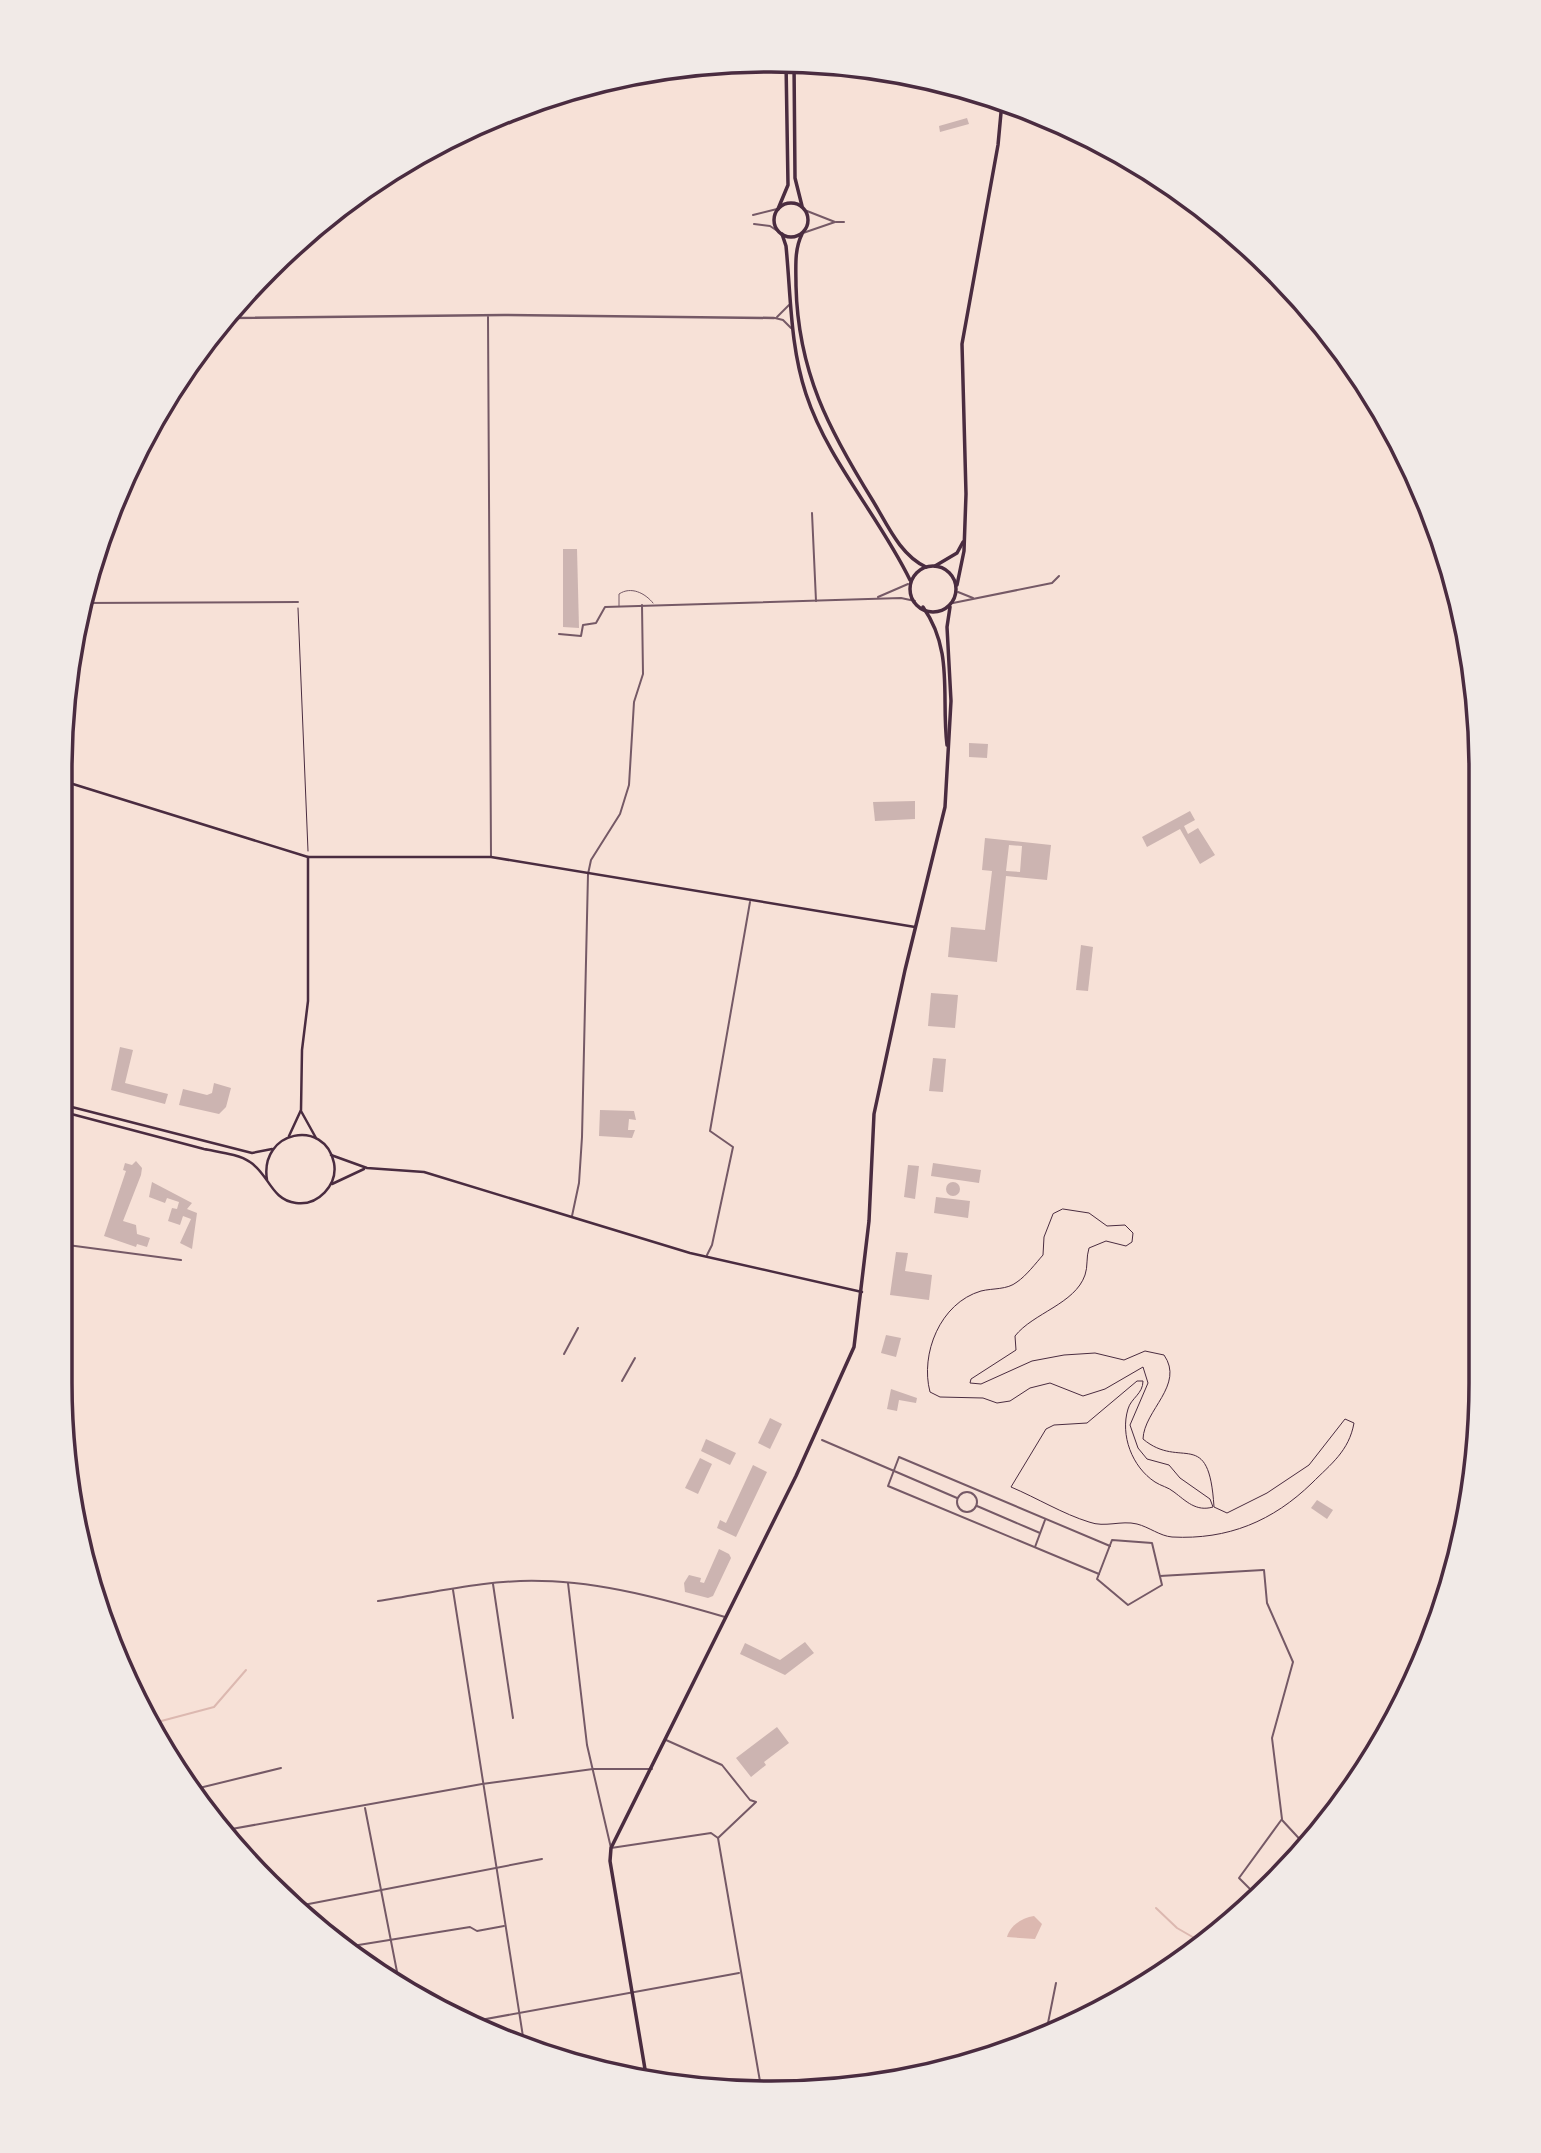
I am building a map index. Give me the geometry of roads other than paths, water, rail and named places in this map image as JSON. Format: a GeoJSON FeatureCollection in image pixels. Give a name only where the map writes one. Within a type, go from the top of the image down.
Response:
{"type":"FeatureCollection","features":[{"type":"Feature","properties":{"kind":"main road"},"geometry":{"type":"LineString","coordinates":[[786,72],[788,185],[774,219],[782,234],[787,256],[791,328],[799,372],[815,416],[909,582],[915,601],[923,607],[937,631],[944,657],[948,751]]}},
{"type":"Feature","properties":{"kind":"main road"},"geometry":{"type":"LineString","coordinates":[[794,73],[795,178],[802,206],[807,211],[808,226],[796,249],[797,311],[802,350],[814,391],[832,434],[904,550],[926,566],[934,566],[950,574],[957,585]]}},
{"type":"Feature","properties":{"kind":"main road"},"geometry":{"type":"LineString","coordinates":[[645,2070],[610,1861],[611,1848],[814,1436],[854,1347],[862,1292],[873,1167],[874,1114],[915,927],[945,807],[951,701],[947,628],[951,605],[958,592],[964,551],[962,344],[998,145],[1001,111]]}},
{"type":"Feature","properties":{"kind":"main road"},"geometry":{"type":"LineString","coordinates":[[778,209],[787,203],[802,206]]}},
{"type":"Feature","properties":{"kind":"main road"},"geometry":{"type":"LineString","coordinates":[[782,234],[792,237],[802,234]]}},
{"type":"Feature","properties":{"kind":"main road"},"geometry":{"type":"LineString","coordinates":[[934,566],[957,553],[964,537]]}},
{"type":"Feature","properties":{"kind":"main road"},"geometry":{"type":"LineString","coordinates":[[909,582],[926,566]]}},
{"type":"Feature","properties":{"kind":"main road"},"geometry":{"type":"LineString","coordinates":[[923,607],[936,610],[951,605]]}},
{"type":"Feature","properties":{"kind":"main road"},"geometry":{"type":"LineString","coordinates":[[72,784],[309,857],[491,857],[915,927]]}},
{"type":"Feature","properties":{"kind":"main road"},"geometry":{"type":"LineString","coordinates":[[267,1180],[266,1161],[272,1149],[289,1136],[300,1110],[302,1050],[308,1001],[309,857]]}},
{"type":"Feature","properties":{"kind":"main road"},"geometry":{"type":"LineString","coordinates":[[72,1107],[252,1153],[272,1149]]}},
{"type":"Feature","properties":{"kind":"main road"},"geometry":{"type":"LineString","coordinates":[[300,1110],[316,1138],[331,1155],[367,1168],[424,1172],[706,1257],[862,1292]]}},
{"type":"Feature","properties":{"kind":"main road"},"geometry":{"type":"LineString","coordinates":[[72,1114],[250,1161],[275,1193],[297,1203],[319,1198],[331,1184],[346,1175],[367,1168]]}},
{"type":"Feature","properties":{"kind":"main road"},"geometry":{"type":"LineString","coordinates":[[289,1136],[316,1138]]}},
{"type":"Feature","properties":{"kind":"main road"},"geometry":{"type":"LineString","coordinates":[[331,1155],[334,1170],[331,1184]]}},
{"type":"Feature","properties":{"kind":"street"},"geometry":{"type":"LineString","coordinates":[[753,215],[778,209]]}},
{"type":"Feature","properties":{"kind":"street"},"geometry":{"type":"LineString","coordinates":[[807,211],[835,222]]}},
{"type":"Feature","properties":{"kind":"street"},"geometry":{"type":"LineString","coordinates":[[802,234],[819,225],[844,222]]}},
{"type":"Feature","properties":{"kind":"street"},"geometry":{"type":"LineString","coordinates":[[754,224],[770,226],[782,234]]}},
{"type":"Feature","properties":{"kind":"street"},"geometry":{"type":"LineString","coordinates":[[774,318],[789,306]]}},
{"type":"Feature","properties":{"kind":"street"},"geometry":{"type":"LineString","coordinates":[[488,317],[491,857]]}},
{"type":"Feature","properties":{"kind":"street"},"geometry":{"type":"LineString","coordinates":[[238,318],[774,318],[783,320],[791,328]]}},
{"type":"Feature","properties":{"kind":"street"},"geometry":{"type":"LineString","coordinates":[[812,513],[816,602]]}},
{"type":"Feature","properties":{"kind":"street"},"geometry":{"type":"LineString","coordinates":[[951,605],[1052,583],[1059,576]]}},
{"type":"Feature","properties":{"kind":"street"},"geometry":{"type":"LineString","coordinates":[[873,599],[909,582]]}},
{"type":"Feature","properties":{"kind":"street"},"geometry":{"type":"LineString","coordinates":[[958,592],[974,598]]}},
{"type":"Feature","properties":{"kind":"street"},"geometry":{"type":"LineString","coordinates":[[559,634],[581,636],[583,625],[596,623],[605,607],[873,599],[915,601]]}},
{"type":"Feature","properties":{"kind":"street"},"geometry":{"type":"LineString","coordinates":[[93,603],[298,602]]}},
{"type":"Feature","properties":{"kind":"street"},"geometry":{"type":"LineString","coordinates":[[572,1217],[579,1182],[582,1137],[588,874],[591,860],[620,814],[629,785],[634,702],[643,674],[642,605]]}},
{"type":"Feature","properties":{"kind":"street"},"geometry":{"type":"LineString","coordinates":[[706,1257],[712,1245],[733,1146],[710,1131],[750,901]]}},
{"type":"Feature","properties":{"kind":"street"},"geometry":{"type":"LineString","coordinates":[[72,1246],[181,1260]]}},
{"type":"Feature","properties":{"kind":"street"},"geometry":{"type":"LineString","coordinates":[[564,1354],[578,1328]]}},
{"type":"Feature","properties":{"kind":"street"},"geometry":{"type":"LineString","coordinates":[[622,1381],[635,1358]]}},
{"type":"Feature","properties":{"kind":"street"},"geometry":{"type":"LineString","coordinates":[[822,1440],[957,1498]]}},
{"type":"Feature","properties":{"kind":"street"},"geometry":{"type":"LineString","coordinates":[[1099,1574],[888,1486],[899,1457],[1110,1546]]}},
{"type":"Feature","properties":{"kind":"street"},"geometry":{"type":"LineString","coordinates":[[971,1492],[972,1488]]}},
{"type":"Feature","properties":{"kind":"street"},"geometry":{"type":"LineString","coordinates":[[957,1498],[963,1492],[971,1492]]}},
{"type":"Feature","properties":{"kind":"street"},"geometry":{"type":"LineString","coordinates":[[971,1492],[976,1498],[977,1506]]}},
{"type":"Feature","properties":{"kind":"street"},"geometry":{"type":"LineString","coordinates":[[957,1498],[958,1506],[963,1511],[971,1511],[977,1506]]}},
{"type":"Feature","properties":{"kind":"street"},"geometry":{"type":"LineString","coordinates":[[977,1506],[1040,1533]]}},
{"type":"Feature","properties":{"kind":"street"},"geometry":{"type":"LineString","coordinates":[[961,1517],[963,1511]]}},
{"type":"Feature","properties":{"kind":"street"},"geometry":{"type":"LineString","coordinates":[[1035,1547],[1046,1519]]}},
{"type":"Feature","properties":{"kind":"street"},"geometry":{"type":"LineString","coordinates":[[1112,1540],[1152,1543],[1162,1585],[1129,1605],[1097,1579],[1107,1561],[1110,1546],[1112,1540]]}},
{"type":"Feature","properties":{"kind":"street"},"geometry":{"type":"LineString","coordinates":[[1160,1576],[1264,1570],[1267,1603],[1293,1662],[1272,1738],[1282,1819],[1298,1840]]}},
{"type":"Feature","properties":{"kind":"street"},"geometry":{"type":"LineString","coordinates":[[378,1601],[539,1580],[642,1596],[726,1617]]}},
{"type":"Feature","properties":{"kind":"street"},"geometry":{"type":"LineString","coordinates":[[568,1583],[587,1745],[611,1848],[711,1833],[718,1838],[760,2081]]}},
{"type":"Feature","properties":{"kind":"street"},"geometry":{"type":"LineString","coordinates":[[493,1584],[513,1718]]}},
{"type":"Feature","properties":{"kind":"street"},"geometry":{"type":"LineString","coordinates":[[453,1590],[523,2035]]}},
{"type":"Feature","properties":{"kind":"street"},"geometry":{"type":"LineString","coordinates":[[666,1740],[722,1765],[750,1800],[756,1802],[718,1838]]}},
{"type":"Feature","properties":{"kind":"street"},"geometry":{"type":"LineString","coordinates":[[202,1787],[281,1768]]}},
{"type":"Feature","properties":{"kind":"street"},"geometry":{"type":"LineString","coordinates":[[233,1829],[482,1784],[593,1769],[652,1769]]}},
{"type":"Feature","properties":{"kind":"street"},"geometry":{"type":"LineString","coordinates":[[365,1806],[397,1973]]}},
{"type":"Feature","properties":{"kind":"street"},"geometry":{"type":"LineString","coordinates":[[1251,1890],[1239,1878],[1240,1873],[1270,1839],[1282,1819]]}},
{"type":"Feature","properties":{"kind":"street"},"geometry":{"type":"LineString","coordinates":[[306,1904],[542,1859]]}},
{"type":"Feature","properties":{"kind":"street"},"geometry":{"type":"LineString","coordinates":[[357,1945],[471,1927],[477,1930],[505,1926]]}},
{"type":"Feature","properties":{"kind":"street"},"geometry":{"type":"LineString","coordinates":[[483,2019],[741,1973]]}},
{"type":"Feature","properties":{"kind":"street"},"geometry":{"type":"LineString","coordinates":[[1048,2024],[1056,1983]]}},
{"type":"Feature","properties":{"kind":"lane"},"geometry":{"type":"LineString","coordinates":[[619,606],[619,594],[624,591],[642,592],[655,605]]}},
{"type":"Feature","properties":{"kind":"waterway"},"geometry":{"type":"LineString","coordinates":[[159,1721],[214,1707],[246,1670]]}},
{"type":"Feature","properties":{"kind":"waterway"},"geometry":{"type":"LineString","coordinates":[[1156,1908],[1177,1928],[1194,1938]]}}]}
